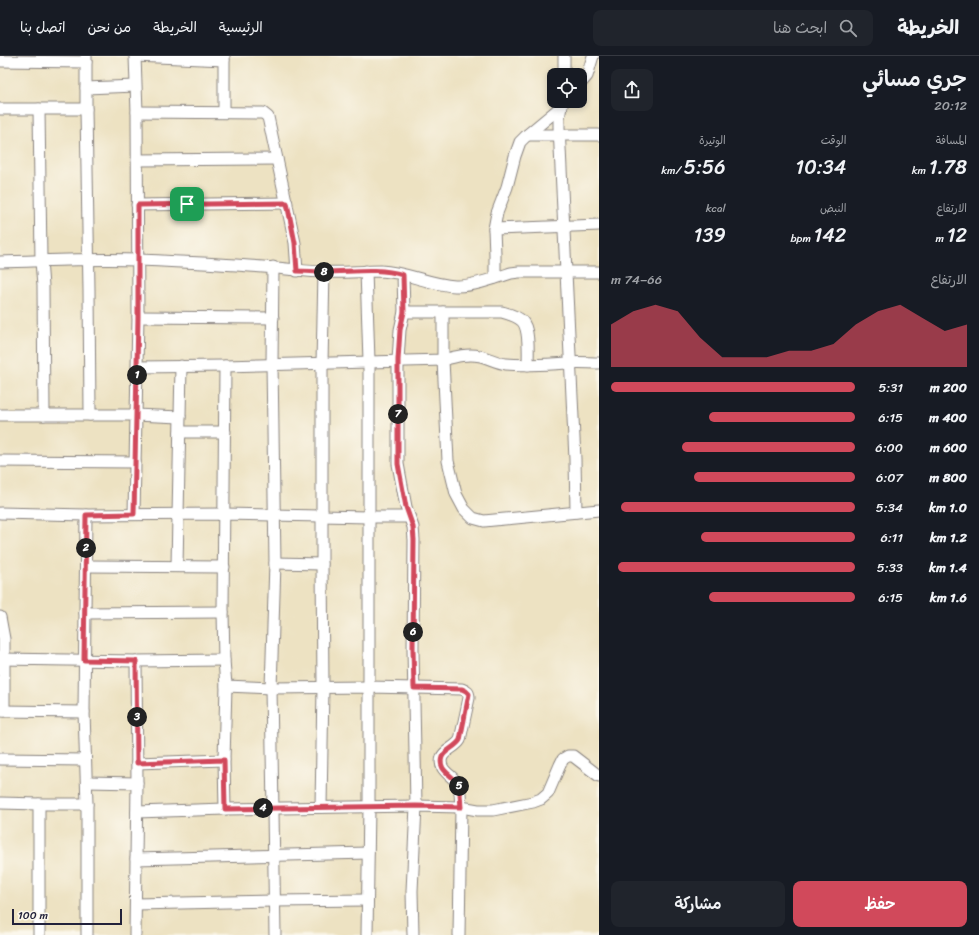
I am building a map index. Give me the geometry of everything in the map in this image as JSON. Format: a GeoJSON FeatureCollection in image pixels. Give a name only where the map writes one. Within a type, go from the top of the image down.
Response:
{"type":"FeatureCollection","features":[{"type":"Feature","properties":{"kind":"street"},"geometry":{"type":"LineString","coordinates":[[134,514],[135,415],[138,367],[138,205],[135,56],[224,58],[224,112]]}},
{"type":"Feature","properties":{"kind":"street"},"geometry":{"type":"LineString","coordinates":[[564,56],[564,68]]}},
{"type":"Feature","properties":{"kind":"street"},"geometry":{"type":"LineString","coordinates":[[587,70],[593,56]]}},
{"type":"Feature","properties":{"kind":"street"},"geometry":{"type":"LineString","coordinates":[[0,61],[86,59],[88,260],[90,297],[90,415]]}},
{"type":"Feature","properties":{"kind":"street"},"geometry":{"type":"LineString","coordinates":[[587,77],[599,68]]}},
{"type":"Feature","properties":{"kind":"street"},"geometry":{"type":"LineString","coordinates":[[86,88],[135,86]]}},
{"type":"Feature","properties":{"kind":"street"},"geometry":{"type":"LineString","coordinates":[[495,278],[494,229],[497,213],[507,187],[520,142],[557,108]]}},
{"type":"Feature","properties":{"kind":"street"},"geometry":{"type":"LineString","coordinates":[[562,108],[559,118],[571,362],[576,512]]}},
{"type":"Feature","properties":{"kind":"street"},"geometry":{"type":"LineString","coordinates":[[0,109],[86,109]]}},
{"type":"Feature","properties":{"kind":"street"},"geometry":{"type":"LineString","coordinates":[[39,109],[44,415]]}},
{"type":"Feature","properties":{"kind":"street"},"geometry":{"type":"LineString","coordinates":[[137,112],[224,112],[262,113],[266,115],[269,121],[295,243],[297,271]]}},
{"type":"Feature","properties":{"kind":"street"},"geometry":{"type":"LineString","coordinates":[[527,135],[599,134]]}},
{"type":"Feature","properties":{"kind":"street"},"geometry":{"type":"LineString","coordinates":[[137,160],[277,159]]}},
{"type":"Feature","properties":{"kind":"street"},"geometry":{"type":"LineString","coordinates":[[138,205],[287,203]]}},
{"type":"Feature","properties":{"kind":"street"},"geometry":{"type":"LineString","coordinates":[[494,229],[599,225]]}},
{"type":"Feature","properties":{"kind":"street"},"geometry":{"type":"LineString","coordinates":[[0,262],[138,260],[274,267],[297,271],[394,272],[424,281],[455,286],[466,286],[519,272],[599,272]]}},
{"type":"Feature","properties":{"kind":"street"},"geometry":{"type":"LineString","coordinates":[[274,267],[272,364],[275,563],[271,688],[275,935]]}},
{"type":"Feature","properties":{"kind":"street"},"geometry":{"type":"LineString","coordinates":[[366,271],[369,361],[369,807],[367,935]]}},
{"type":"Feature","properties":{"kind":"street"},"geometry":{"type":"LineString","coordinates":[[321,807],[323,687],[322,363],[324,272]]}},
{"type":"Feature","properties":{"kind":"street"},"geometry":{"type":"LineString","coordinates":[[403,275],[404,312],[400,330],[398,360],[398,464],[406,507],[413,527],[414,540],[413,649],[416,806],[412,891],[413,935]]}},
{"type":"Feature","properties":{"kind":"street"},"geometry":{"type":"LineString","coordinates":[[404,312],[502,312],[511,314],[523,322],[526,327],[528,365]]}},
{"type":"Feature","properties":{"kind":"street"},"geometry":{"type":"LineString","coordinates":[[442,312],[448,461],[456,494],[464,508],[473,518],[484,521],[599,510]]}},
{"type":"Feature","properties":{"kind":"street"},"geometry":{"type":"LineString","coordinates":[[138,317],[273,318]]}},
{"type":"Feature","properties":{"kind":"street"},"geometry":{"type":"LineString","coordinates":[[138,367],[443,360],[454,357],[474,355],[505,364],[528,365],[571,362],[599,363]]}},
{"type":"Feature","properties":{"kind":"street"},"geometry":{"type":"LineString","coordinates":[[177,566],[181,366]]}},
{"type":"Feature","properties":{"kind":"street"},"geometry":{"type":"LineString","coordinates":[[225,366],[223,612],[226,686],[224,760],[225,809]]}},
{"type":"Feature","properties":{"kind":"street"},"geometry":{"type":"LineString","coordinates":[[0,415],[135,415],[180,417]]}},
{"type":"Feature","properties":{"kind":"street"},"geometry":{"type":"LineString","coordinates":[[180,432],[225,432]]}},
{"type":"Feature","properties":{"kind":"street"},"geometry":{"type":"LineString","coordinates":[[0,461],[135,462]]}},
{"type":"Feature","properties":{"kind":"street"},"geometry":{"type":"LineString","coordinates":[[0,513],[86,515],[224,514],[368,518],[410,516]]}},
{"type":"Feature","properties":{"kind":"street"},"geometry":{"type":"LineString","coordinates":[[86,515],[84,712],[87,804],[87,935]]}},
{"type":"Feature","properties":{"kind":"street"},"geometry":{"type":"LineString","coordinates":[[275,563],[322,564]]}},
{"type":"Feature","properties":{"kind":"street"},"geometry":{"type":"LineString","coordinates":[[86,566],[224,567]]}},
{"type":"Feature","properties":{"kind":"street"},"geometry":{"type":"LineString","coordinates":[[85,613],[223,612]]}},
{"type":"Feature","properties":{"kind":"street"},"geometry":{"type":"LineString","coordinates":[[0,617],[4,639],[2,659],[2,711],[84,712]]}},
{"type":"Feature","properties":{"kind":"street"},"geometry":{"type":"LineString","coordinates":[[2,659],[136,661],[224,660]]}},
{"type":"Feature","properties":{"kind":"street"},"geometry":{"type":"LineString","coordinates":[[135,935],[137,812],[136,661]]}},
{"type":"Feature","properties":{"kind":"street"},"geometry":{"type":"LineString","coordinates":[[226,686],[271,688],[369,687],[462,689],[469,694],[460,740],[443,755],[441,762],[444,770],[458,784],[461,807],[459,935]]}},
{"type":"Feature","properties":{"kind":"street"},"geometry":{"type":"LineString","coordinates":[[137,812],[416,806],[461,807],[478,810],[493,810],[542,799],[548,792],[563,759],[568,756],[574,756],[599,776]]}},
{"type":"Feature","properties":{"kind":"street"},"geometry":{"type":"LineString","coordinates":[[0,759],[86,760]]}},
{"type":"Feature","properties":{"kind":"street"},"geometry":{"type":"LineString","coordinates":[[137,763],[224,760]]}},
{"type":"Feature","properties":{"kind":"street"},"geometry":{"type":"LineString","coordinates":[[86,782],[137,783]]}},
{"type":"Feature","properties":{"kind":"street"},"geometry":{"type":"LineString","coordinates":[[0,803],[87,804]]}},
{"type":"Feature","properties":{"kind":"street"},"geometry":{"type":"LineString","coordinates":[[39,804],[39,935]]}},
{"type":"Feature","properties":{"kind":"street"},"geometry":{"type":"LineString","coordinates":[[136,858],[368,853]]}},
{"type":"Feature","properties":{"kind":"street"},"geometry":{"type":"LineString","coordinates":[[136,904],[367,900]]}},
{"type":"Feature","properties":{"kind":"route"},"geometry":{"type":"LineString","coordinates":[[287,203],[295,243],[297,271],[383,271],[403,275],[404,312],[400,330],[398,360],[398,464],[406,507],[413,527],[414,540],[414,688],[462,689],[469,694],[460,740],[443,755],[441,762],[444,770],[458,784],[461,807],[416,806],[225,809],[224,760],[137,763],[136,661],[84,660],[86,515],[134,514],[135,415],[138,367],[138,205],[187,204],[287,203]]}}]}
